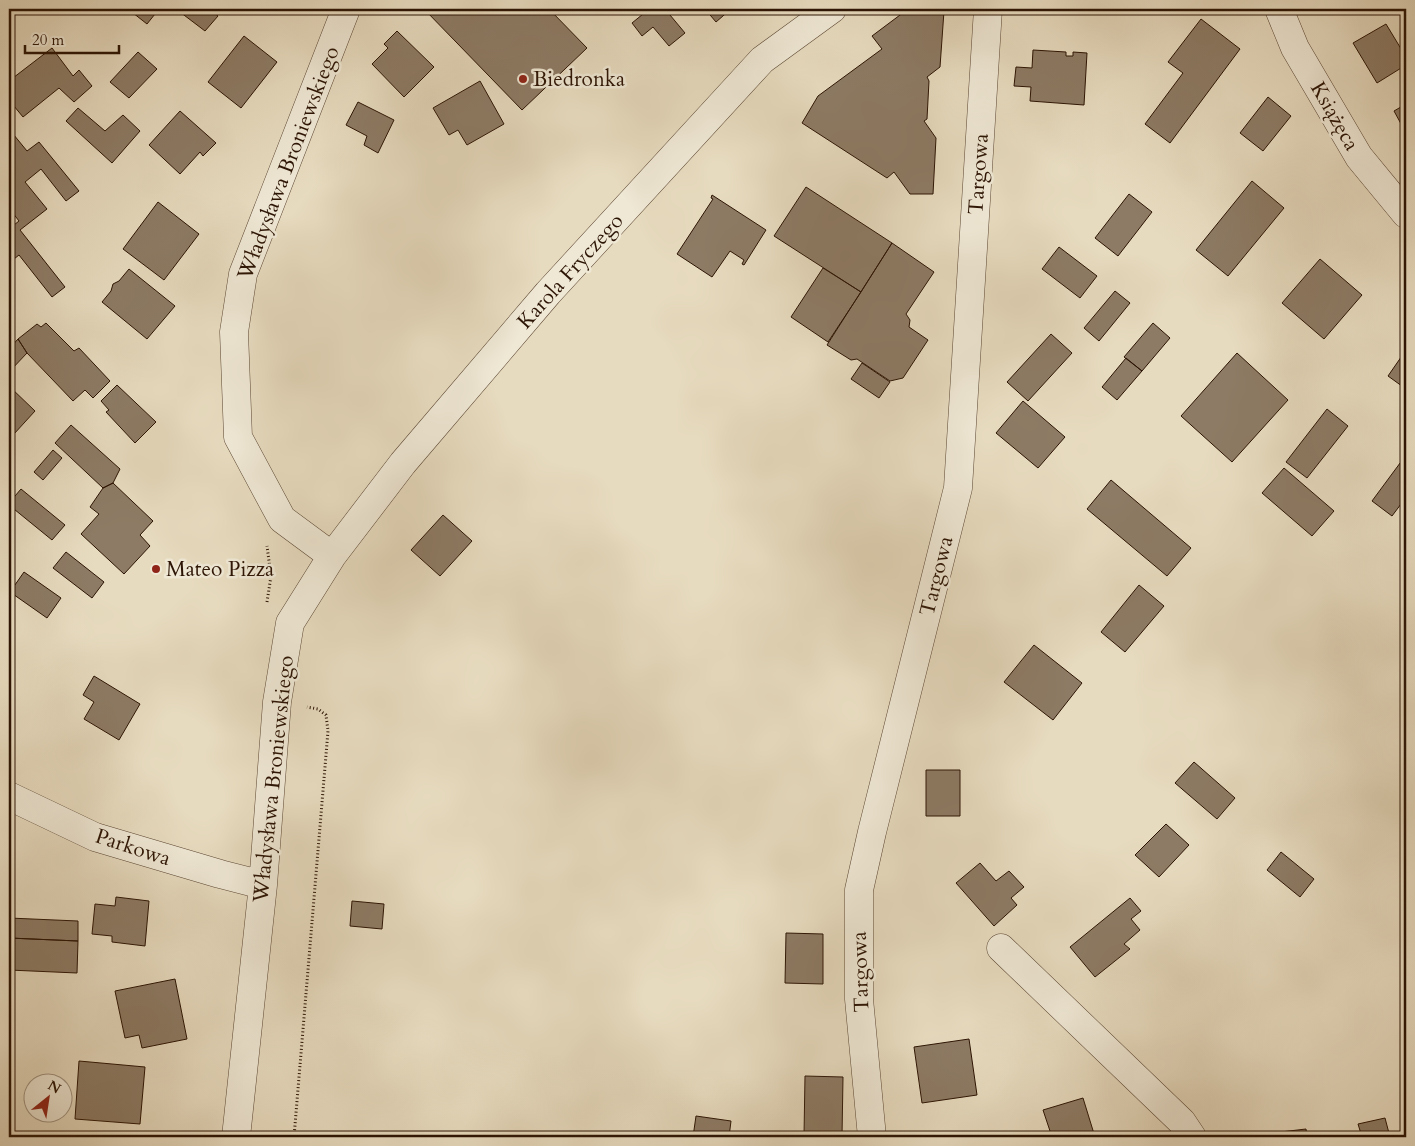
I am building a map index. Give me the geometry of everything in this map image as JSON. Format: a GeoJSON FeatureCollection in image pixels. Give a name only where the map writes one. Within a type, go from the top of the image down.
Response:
{"type":"FeatureCollection","features":[{"type":"Feature","properties":{"kind":"street","name":"Władysława Broniewskiego"},"geometry":{"type":"LineString","coordinates":[[236,1137],[263,885],[277,702],[290,623],[332,556],[282,519],[238,437],[234,332],[243,274],[346,9]]}},
{"type":"Feature","properties":{"kind":"street","name":"Karola Fryczego"},"geometry":{"type":"LineString","coordinates":[[332,556],[403,463],[555,286],[762,60],[832,9]]}},
{"type":"Feature","properties":{"kind":"street","name":"Targowa"},"geometry":{"type":"LineString","coordinates":[[872,1137],[859,999],[859,890],[958,488],[988,9]]}},
{"type":"Feature","properties":{"kind":"street","name":"Książęca"},"geometry":{"type":"LineString","coordinates":[[1279,9],[1295,48],[1359,157],[1406,214]]}},
{"type":"Feature","properties":{"kind":"street","name":"Parkowa"},"geometry":{"type":"LineString","coordinates":[[9,796],[95,837],[263,885]]}},
{"type":"Feature","properties":{"kind":"street"},"geometry":{"type":"LineString","coordinates":[[1001,948],[1182,1122],[1192,1137]]}},
{"type":"Feature","properties":{"kind":"path"},"geometry":{"type":"LineString","coordinates":[[294,1137],[328,731],[326,715],[318,709],[299,706]]}},
{"type":"Feature","properties":{"kind":"building"},"geometry":{"type":"Polygon","coordinates":[[[128,9],[159,9],[147,24],[128,9]]]}},
{"type":"Feature","properties":{"kind":"building"},"geometry":{"type":"Polygon","coordinates":[[[176,9],[209,9],[218,16],[205,31],[176,9]]]}},
{"type":"Feature","properties":{"kind":"building","name":"Biedronka"},"geometry":{"type":"Polygon","coordinates":[[[424,9],[549,9],[587,48],[522,110],[424,9]]]}},
{"type":"Feature","properties":{"kind":"building"},"geometry":{"type":"Polygon","coordinates":[[[639,9],[665,9],[685,33],[669,46],[653,27],[642,36],[632,23],[643,14],[639,9]]]}},
{"type":"Feature","properties":{"kind":"building"},"geometry":{"type":"Polygon","coordinates":[[[705,9],[731,9],[716,22],[705,9]]]}},
{"type":"Feature","properties":{"kind":"building"},"geometry":{"type":"Polygon","coordinates":[[[908,9],[943,9],[944,11],[940,67],[927,77],[929,81],[927,119],[924,121],[936,138],[933,194],[910,194],[894,172],[887,178],[802,123],[818,96],[882,49],[872,36],[908,9]]]}},
{"type":"Feature","properties":{"kind":"building"},"geometry":{"type":"Polygon","coordinates":[[[1201,19],[1240,49],[1170,143],[1145,124],[1183,73],[1168,62],[1201,19]]]}},
{"type":"Feature","properties":{"kind":"building"},"geometry":{"type":"Polygon","coordinates":[[[1386,24],[1406,57],[1406,65],[1377,83],[1353,43],[1386,24]]]}},
{"type":"Feature","properties":{"kind":"building"},"geometry":{"type":"Polygon","coordinates":[[[397,31],[434,67],[404,97],[372,64],[388,48],[384,44],[397,31]]]}},
{"type":"Feature","properties":{"kind":"building"},"geometry":{"type":"Polygon","coordinates":[[[244,36],[277,62],[241,108],[208,82],[244,36]]]}},
{"type":"Feature","properties":{"kind":"building"},"geometry":{"type":"Polygon","coordinates":[[[52,48],[73,76],[79,70],[92,86],[74,102],[59,88],[23,117],[9,100],[9,81],[52,48]]]}},
{"type":"Feature","properties":{"kind":"building"},"geometry":{"type":"Polygon","coordinates":[[[1033,50],[1066,52],[1066,56],[1073,56],[1073,52],[1087,53],[1084,105],[1030,101],[1031,87],[1014,86],[1016,67],[1032,68],[1033,50]]]}},
{"type":"Feature","properties":{"kind":"building"},"geometry":{"type":"Polygon","coordinates":[[[138,52],[157,69],[129,98],[110,82],[138,52]]]}},
{"type":"Feature","properties":{"kind":"building"},"geometry":{"type":"Polygon","coordinates":[[[480,81],[504,124],[467,145],[458,130],[449,135],[433,108],[480,81]]]}},
{"type":"Feature","properties":{"kind":"building"},"geometry":{"type":"Polygon","coordinates":[[[1268,97],[1291,116],[1263,151],[1240,133],[1268,97]]]}},
{"type":"Feature","properties":{"kind":"building"},"geometry":{"type":"Polygon","coordinates":[[[358,102],[394,120],[378,153],[364,145],[367,136],[346,125],[358,102]]]}},
{"type":"Feature","properties":{"kind":"building"},"geometry":{"type":"Polygon","coordinates":[[[1406,104],[1406,133],[1394,111],[1406,104]]]}},
{"type":"Feature","properties":{"kind":"building"},"geometry":{"type":"Polygon","coordinates":[[[78,108],[105,131],[123,115],[140,131],[112,163],[66,121],[78,108]]]}},
{"type":"Feature","properties":{"kind":"building"},"geometry":{"type":"Polygon","coordinates":[[[180,111],[216,143],[203,156],[200,152],[180,174],[149,145],[180,111]]]}},
{"type":"Feature","properties":{"kind":"building"},"geometry":{"type":"Polygon","coordinates":[[[9,129],[27,151],[39,142],[79,191],[66,201],[41,169],[25,182],[47,209],[20,230],[65,287],[52,297],[19,255],[9,263],[9,229],[19,221],[9,208],[9,129]]]}},
{"type":"Feature","properties":{"kind":"building"},"geometry":{"type":"Polygon","coordinates":[[[1252,181],[1284,208],[1228,276],[1196,250],[1252,181]]]}},
{"type":"Feature","properties":{"kind":"building"},"geometry":{"type":"Polygon","coordinates":[[[806,187],[892,243],[861,292],[774,236],[806,187]]]}},
{"type":"Feature","properties":{"kind":"building"},"geometry":{"type":"Polygon","coordinates":[[[1129,194],[1152,212],[1118,256],[1095,238],[1129,194]]]}},
{"type":"Feature","properties":{"kind":"building"},"geometry":{"type":"Polygon","coordinates":[[[712,195],[766,230],[744,265],[742,264],[744,260],[730,251],[712,277],[677,254],[713,199],[711,198],[712,195]]]}},
{"type":"Feature","properties":{"kind":"building"},"geometry":{"type":"Polygon","coordinates":[[[158,202],[199,234],[164,280],[123,249],[158,202]]]}},
{"type":"Feature","properties":{"kind":"building"},"geometry":{"type":"Polygon","coordinates":[[[892,243],[934,272],[906,314],[910,320],[909,327],[928,340],[903,378],[890,381],[857,359],[851,360],[827,345],[892,243]]]}},
{"type":"Feature","properties":{"kind":"building"},"geometry":{"type":"Polygon","coordinates":[[[1059,247],[1097,276],[1080,298],[1042,269],[1059,247]]]}},
{"type":"Feature","properties":{"kind":"building"},"geometry":{"type":"Polygon","coordinates":[[[1320,259],[1362,295],[1324,339],[1282,303],[1320,259]]]}},
{"type":"Feature","properties":{"kind":"building"},"geometry":{"type":"Polygon","coordinates":[[[823,268],[861,292],[828,342],[791,317],[823,268]]]}},
{"type":"Feature","properties":{"kind":"building"},"geometry":{"type":"Polygon","coordinates":[[[129,269],[175,306],[147,339],[102,302],[111,291],[113,284],[119,281],[129,269]]]}},
{"type":"Feature","properties":{"kind":"building"},"geometry":{"type":"Polygon","coordinates":[[[1115,291],[1130,303],[1099,341],[1084,328],[1115,291]]]}},
{"type":"Feature","properties":{"kind":"building"},"geometry":{"type":"Polygon","coordinates":[[[46,323],[74,351],[79,348],[110,381],[93,398],[85,390],[73,401],[27,353],[18,339],[37,324],[41,327],[46,323]]]}},
{"type":"Feature","properties":{"kind":"building"},"geometry":{"type":"Polygon","coordinates":[[[1153,323],[1170,338],[1142,371],[1124,357],[1153,323]]]}},
{"type":"Feature","properties":{"kind":"building"},"geometry":{"type":"Polygon","coordinates":[[[1051,334],[1072,353],[1028,401],[1007,382],[1051,334]]]}},
{"type":"Feature","properties":{"kind":"building"},"geometry":{"type":"Polygon","coordinates":[[[18,339],[27,353],[10,371],[9,349],[18,339]]]}},
{"type":"Feature","properties":{"kind":"building"},"geometry":{"type":"Polygon","coordinates":[[[1406,350],[1406,389],[1388,376],[1406,350]]]}},
{"type":"Feature","properties":{"kind":"building"},"geometry":{"type":"Polygon","coordinates":[[[1237,353],[1288,400],[1232,462],[1181,416],[1237,353]]]}},
{"type":"Feature","properties":{"kind":"building"},"geometry":{"type":"Polygon","coordinates":[[[1126,358],[1142,371],[1117,400],[1102,387],[1126,358]]]}},
{"type":"Feature","properties":{"kind":"building"},"geometry":{"type":"Polygon","coordinates":[[[862,363],[890,382],[879,398],[851,379],[862,363]]]}},
{"type":"Feature","properties":{"kind":"building"},"geometry":{"type":"Polygon","coordinates":[[[117,385],[156,422],[135,443],[106,412],[109,410],[101,401],[117,385]]]}},
{"type":"Feature","properties":{"kind":"building"},"geometry":{"type":"Polygon","coordinates":[[[9,386],[35,411],[14,434],[9,429],[9,386]]]}},
{"type":"Feature","properties":{"kind":"building"},"geometry":{"type":"Polygon","coordinates":[[[1023,401],[1065,437],[1038,468],[996,433],[1023,401]]]}},
{"type":"Feature","properties":{"kind":"building"},"geometry":{"type":"Polygon","coordinates":[[[1327,409],[1348,426],[1307,478],[1286,462],[1327,409]]]}},
{"type":"Feature","properties":{"kind":"building"},"geometry":{"type":"Polygon","coordinates":[[[71,425],[120,469],[113,483],[103,488],[55,443],[71,425]]]}},
{"type":"Feature","properties":{"kind":"building"},"geometry":{"type":"Polygon","coordinates":[[[53,450],[62,458],[43,480],[34,472],[53,450]]]}},
{"type":"Feature","properties":{"kind":"building"},"geometry":{"type":"Polygon","coordinates":[[[1406,455],[1406,502],[1404,500],[1392,516],[1372,501],[1406,455]]]}},
{"type":"Feature","properties":{"kind":"building"},"geometry":{"type":"Polygon","coordinates":[[[1284,468],[1334,511],[1312,536],[1262,493],[1284,468]]]}},
{"type":"Feature","properties":{"kind":"building"},"geometry":{"type":"Polygon","coordinates":[[[1111,480],[1191,548],[1167,576],[1087,509],[1111,480]]]}},
{"type":"Feature","properties":{"kind":"building"},"geometry":{"type":"Polygon","coordinates":[[[113,483],[153,521],[140,535],[150,546],[124,574],[81,534],[99,514],[90,507],[103,488],[113,483]]]}},
{"type":"Feature","properties":{"kind":"building"},"geometry":{"type":"Polygon","coordinates":[[[21,489],[65,525],[52,540],[9,505],[21,489]]]}},
{"type":"Feature","properties":{"kind":"building"},"geometry":{"type":"Polygon","coordinates":[[[443,515],[472,541],[440,576],[411,550],[443,515]]]}},
{"type":"Feature","properties":{"kind":"building"},"geometry":{"type":"Polygon","coordinates":[[[66,552],[104,582],[92,598],[53,568],[66,552]]]}},
{"type":"Feature","properties":{"kind":"building"},"geometry":{"type":"Polygon","coordinates":[[[24,572],[61,598],[47,618],[10,592],[24,572]]]}},
{"type":"Feature","properties":{"kind":"building"},"geometry":{"type":"Polygon","coordinates":[[[1139,585],[1164,606],[1125,652],[1101,632],[1139,585]]]}},
{"type":"Feature","properties":{"kind":"building"},"geometry":{"type":"Polygon","coordinates":[[[1034,645],[1082,683],[1053,720],[1004,682],[1034,645]]]}},
{"type":"Feature","properties":{"kind":"building"},"geometry":{"type":"Polygon","coordinates":[[[94,676],[140,704],[119,740],[84,719],[94,702],[83,695],[94,676]]]}},
{"type":"Feature","properties":{"kind":"building"},"geometry":{"type":"Polygon","coordinates":[[[1194,762],[1235,798],[1217,819],[1175,783],[1194,762]]]}},
{"type":"Feature","properties":{"kind":"building"},"geometry":{"type":"Polygon","coordinates":[[[926,770],[960,770],[960,816],[926,816],[926,770]]]}},
{"type":"Feature","properties":{"kind":"building"},"geometry":{"type":"Polygon","coordinates":[[[1166,824],[1189,845],[1159,877],[1135,855],[1166,824]]]}},
{"type":"Feature","properties":{"kind":"building"},"geometry":{"type":"Polygon","coordinates":[[[1281,852],[1314,879],[1300,897],[1267,870],[1281,852]]]}},
{"type":"Feature","properties":{"kind":"building"},"geometry":{"type":"Polygon","coordinates":[[[980,863],[996,881],[1009,871],[1024,887],[1011,898],[1017,905],[994,926],[956,883],[980,863]]]}},
{"type":"Feature","properties":{"kind":"building"},"geometry":{"type":"Polygon","coordinates":[[[116,897],[149,901],[145,946],[112,942],[112,936],[92,934],[95,904],[115,906],[116,897]]]}},
{"type":"Feature","properties":{"kind":"building"},"geometry":{"type":"Polygon","coordinates":[[[1130,898],[1141,911],[1131,919],[1140,930],[1124,944],[1130,949],[1095,977],[1070,947],[1130,898]]]}},
{"type":"Feature","properties":{"kind":"building"},"geometry":{"type":"Polygon","coordinates":[[[352,901],[384,904],[382,929],[350,926],[352,901]]]}},
{"type":"Feature","properties":{"kind":"building"},"geometry":{"type":"Polygon","coordinates":[[[9,918],[78,921],[78,941],[9,938],[9,918]]]}},
{"type":"Feature","properties":{"kind":"building"},"geometry":{"type":"Polygon","coordinates":[[[786,933],[823,934],[823,984],[785,983],[786,933]]]}},
{"type":"Feature","properties":{"kind":"building"},"geometry":{"type":"Polygon","coordinates":[[[9,938],[78,941],[77,973],[9,970],[9,938]]]}},
{"type":"Feature","properties":{"kind":"building"},"geometry":{"type":"Polygon","coordinates":[[[175,979],[187,1039],[142,1048],[139,1035],[125,1038],[115,991],[175,979]]]}},
{"type":"Feature","properties":{"kind":"building"},"geometry":{"type":"Polygon","coordinates":[[[969,1039],[977,1095],[922,1103],[914,1047],[969,1039]]]}},
{"type":"Feature","properties":{"kind":"building"},"geometry":{"type":"Polygon","coordinates":[[[79,1061],[145,1067],[140,1124],[75,1119],[79,1061]]]}},
{"type":"Feature","properties":{"kind":"building"},"geometry":{"type":"Polygon","coordinates":[[[805,1076],[843,1077],[842,1136],[804,1135],[805,1076]]]}},
{"type":"Feature","properties":{"kind":"building"},"geometry":{"type":"Polygon","coordinates":[[[1083,1098],[1095,1137],[1052,1137],[1043,1110],[1083,1098]]]}},
{"type":"Feature","properties":{"kind":"building"},"geometry":{"type":"Polygon","coordinates":[[[696,1116],[731,1121],[729,1137],[693,1137],[696,1116]]]}},
{"type":"Feature","properties":{"kind":"building"},"geometry":{"type":"Polygon","coordinates":[[[1385,1118],[1390,1137],[1362,1137],[1358,1124],[1385,1118]]]}},
{"type":"Feature","properties":{"kind":"building"},"geometry":{"type":"Polygon","coordinates":[[[1306,1129],[1307,1137],[1255,1137],[1255,1135],[1306,1129]]]}},
{"type":"Feature","properties":{"kind":"place","name":"Biedronka"},"geometry":{"type":"Point","coordinates":[523,79]}},
{"type":"Feature","properties":{"kind":"place","name":"Mateo Pizza"},"geometry":{"type":"Point","coordinates":[156,569]}}]}
